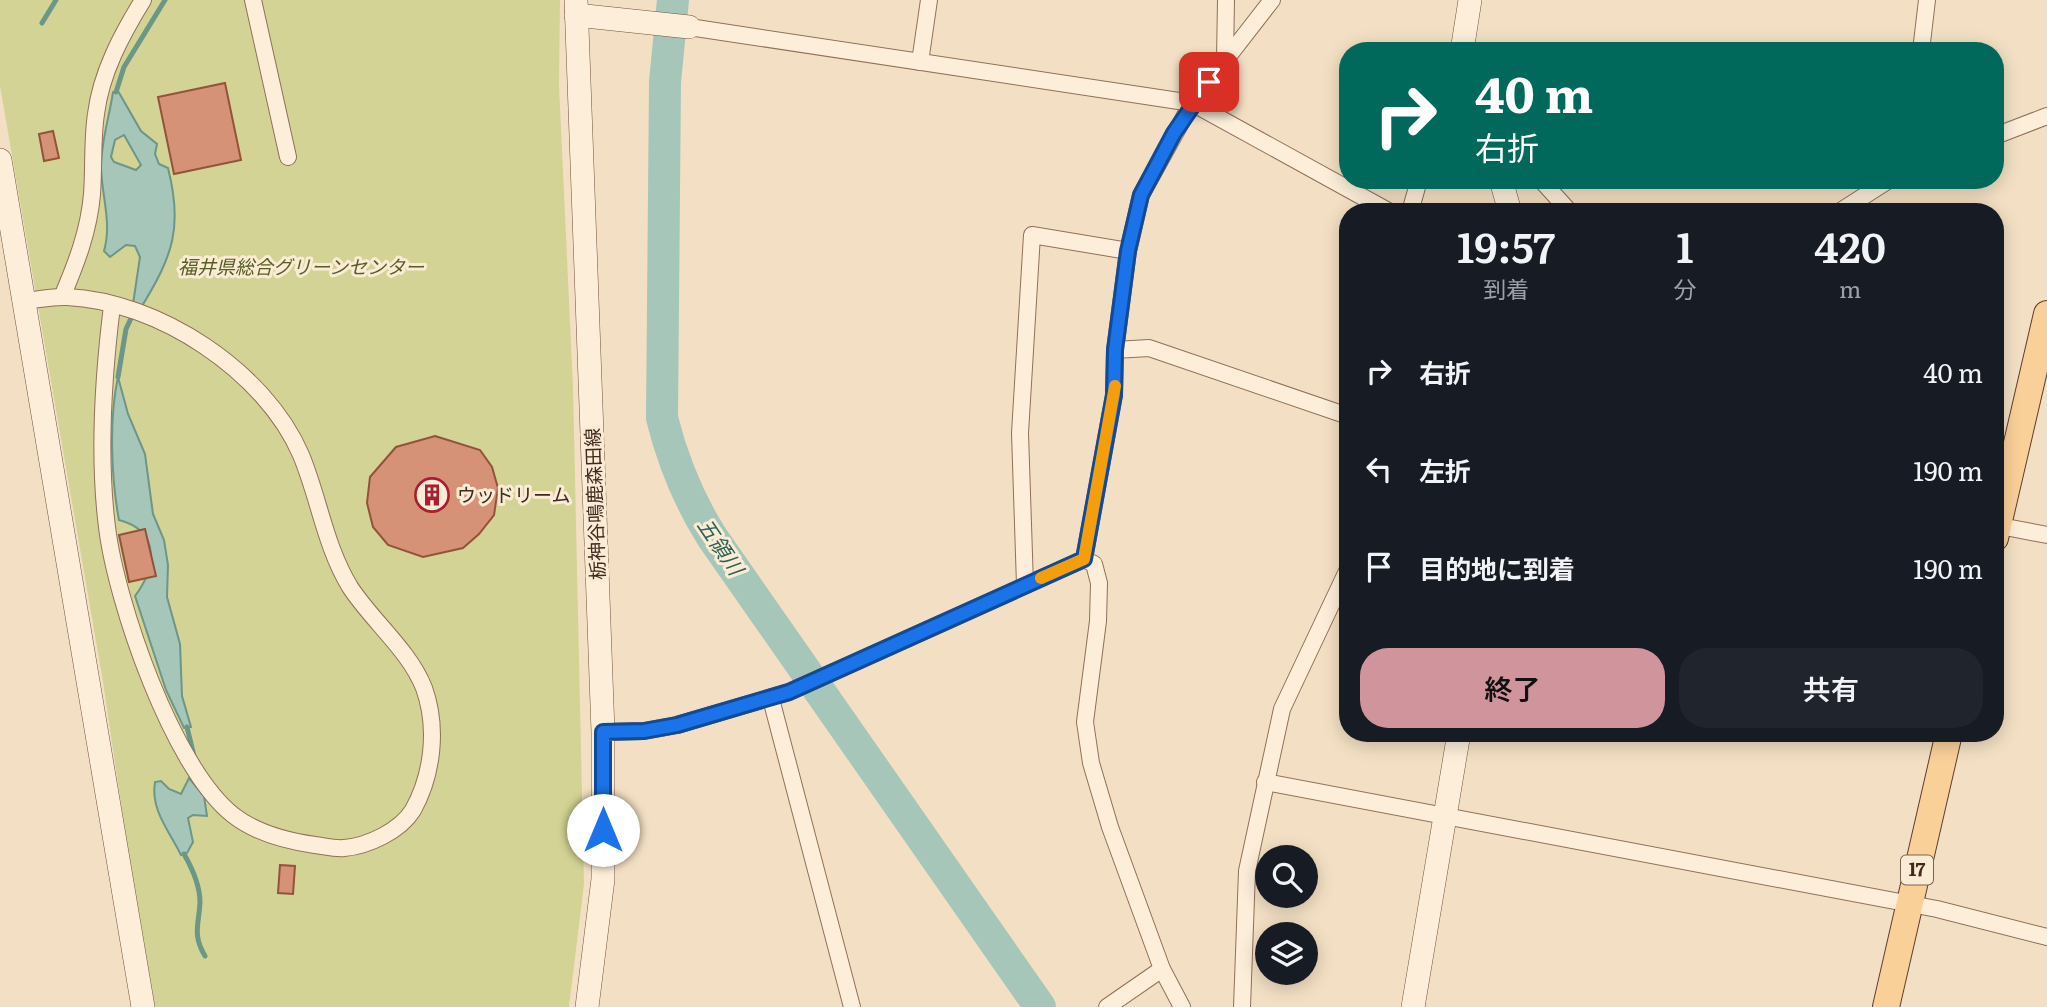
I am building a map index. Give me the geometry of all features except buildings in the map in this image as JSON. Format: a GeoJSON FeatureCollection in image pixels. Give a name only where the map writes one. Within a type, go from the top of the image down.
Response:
{"type":"FeatureCollection","features":[{"type":"Feature","properties":{"kind":"main road"},"geometry":{"type":"LineString","coordinates":[[2004,496],[2047,314]]}},
{"type":"Feature","properties":{"kind":"main road","name":"17"},"geometry":{"type":"LineString","coordinates":[[1886,1007],[1947,742]]}},
{"type":"Feature","properties":{"kind":"street"},"geometry":{"type":"LineString","coordinates":[[62,297],[83,248],[92,197],[96,113],[105,76],[126,28],[143,0]]}},
{"type":"Feature","properties":{"kind":"street"},"geometry":{"type":"LineString","coordinates":[[253,0],[288,157]]}},
{"type":"Feature","properties":{"kind":"street"},"geometry":{"type":"LineString","coordinates":[[920,62],[929,0]]}},
{"type":"Feature","properties":{"kind":"street"},"geometry":{"type":"LineString","coordinates":[[1225,60],[1226,0]]}},
{"type":"Feature","properties":{"kind":"street"},"geometry":{"type":"LineString","coordinates":[[1084,559],[1114,395],[1115,350],[1128,251],[1141,195],[1192,103],[1272,0]]}},
{"type":"Feature","properties":{"kind":"street"},"geometry":{"type":"LineString","coordinates":[[1463,42],[1470,0]]}},
{"type":"Feature","properties":{"kind":"street"},"geometry":{"type":"LineString","coordinates":[[1922,42],[1927,0]]}},
{"type":"Feature","properties":{"kind":"street"},"geometry":{"type":"LineString","coordinates":[[576,7],[646,21],[1192,103],[1339,184]]}},
{"type":"Feature","properties":{"kind":"street","name":"栃神谷鳴鹿森田線"},"geometry":{"type":"LineString","coordinates":[[576,7],[603,732],[603,879],[587,1007]]}},
{"type":"Feature","properties":{"kind":"street"},"geometry":{"type":"LineString","coordinates":[[2004,133],[2047,117]]}},
{"type":"Feature","properties":{"kind":"street"},"geometry":{"type":"LineString","coordinates":[[0,160],[143,1007]]}},
{"type":"Feature","properties":{"kind":"street"},"geometry":{"type":"LineString","coordinates":[[1348,189],[1374,203]]}},
{"type":"Feature","properties":{"kind":"street"},"geometry":{"type":"LineString","coordinates":[[1549,189],[1562,203]]}},
{"type":"Feature","properties":{"kind":"street"},"geometry":{"type":"LineString","coordinates":[[1853,203],[1875,189]]}},
{"type":"Feature","properties":{"kind":"street"},"geometry":{"type":"LineString","coordinates":[[1025,585],[1020,433],[1032,235],[1128,251]]}},
{"type":"Feature","properties":{"kind":"street"},"geometry":{"type":"LineString","coordinates":[[23,301],[62,297],[112,306],[146,313],[216,351],[269,403],[301,454],[327,537],[349,586],[423,688],[433,734],[428,774],[411,813],[383,837],[343,849],[282,841],[233,814],[194,771],[165,713],[126,611],[107,530],[104,392],[112,306]]}},
{"type":"Feature","properties":{"kind":"street"},"geometry":{"type":"LineString","coordinates":[[1115,350],[1149,348],[1339,413]]}},
{"type":"Feature","properties":{"kind":"street"},"geometry":{"type":"LineString","coordinates":[[2004,531],[2047,535]]}},
{"type":"Feature","properties":{"kind":"street"},"geometry":{"type":"LineString","coordinates":[[603,732],[644,731],[677,725],[771,699],[1084,559]]}},
{"type":"Feature","properties":{"kind":"street"},"geometry":{"type":"LineString","coordinates":[[1084,559],[1094,564],[1099,583],[1098,621],[1085,722],[1091,763],[1110,827],[1163,969],[1182,1007]]}},
{"type":"Feature","properties":{"kind":"street"},"geometry":{"type":"LineString","coordinates":[[1242,1007],[1247,871],[1265,782],[1282,709],[1339,588]]}},
{"type":"Feature","properties":{"kind":"street"},"geometry":{"type":"LineString","coordinates":[[771,699],[852,1007]]}},
{"type":"Feature","properties":{"kind":"street"},"geometry":{"type":"LineString","coordinates":[[1413,1007],[1457,742]]}},
{"type":"Feature","properties":{"kind":"street"},"geometry":{"type":"LineString","coordinates":[[1265,782],[1909,905],[2047,937]]}},
{"type":"Feature","properties":{"kind":"street"},"geometry":{"type":"LineString","coordinates":[[1107,1007],[1163,969]]}},
{"type":"Feature","properties":{"kind":"green space","name":"福井県総合グリーンセンター"},"geometry":{"type":"Polygon","coordinates":[[[0,0],[560,0],[559,85],[573,387],[584,884],[569,1007],[151,1007],[103,682],[0,86],[0,0]]]}},
{"type":"Feature","properties":{"kind":"shaded area"},"geometry":{"type":"Polygon","coordinates":[[[118,91],[141,131],[157,144],[155,154],[159,164],[168,168],[175,207],[175,224],[168,255],[142,306],[133,304],[140,257],[135,246],[126,245],[110,257],[104,251],[107,220],[101,158],[113,92],[118,91]],[[124,135],[115,140],[111,157],[114,162],[136,170],[141,165],[124,135]]]}},
{"type":"Feature","properties":{"kind":"shaded area"},"geometry":{"type":"Polygon","coordinates":[[[118,377],[128,414],[145,454],[153,514],[164,540],[168,565],[167,597],[180,644],[182,696],[191,727],[184,728],[166,690],[135,596],[150,563],[148,541],[133,525],[119,520],[112,448],[113,411],[118,377]]]}},
{"type":"Feature","properties":{"kind":"shaded area"},"geometry":{"type":"Polygon","coordinates":[[[189,778],[204,796],[207,816],[193,815],[188,818],[193,842],[187,853],[181,855],[158,811],[155,782],[161,781],[169,789],[181,794],[189,778]]]}},
{"type":"Feature","properties":{"kind":"waterway"},"geometry":{"type":"LineString","coordinates":[[42,23],[56,0]]}},
{"type":"Feature","properties":{"kind":"waterway"},"geometry":{"type":"LineString","coordinates":[[116,92],[124,67],[165,0]]}},
{"type":"Feature","properties":{"kind":"waterway","name":"五領川"},"geometry":{"type":"LineString","coordinates":[[673,0],[665,82],[662,418],[676,465],[712,537],[1040,1007]]}},
{"type":"Feature","properties":{"kind":"waterway"},"geometry":{"type":"LineString","coordinates":[[118,377],[126,329],[134,312]]}},
{"type":"Feature","properties":{"kind":"waterway"},"geometry":{"type":"LineString","coordinates":[[187,727],[194,756]]}},
{"type":"Feature","properties":{"kind":"waterway"},"geometry":{"type":"LineString","coordinates":[[184,854],[199,889],[197,935],[205,956]]}},
{"type":"Feature","properties":{"kind":"slow traffic"},"geometry":{"type":"LineString","coordinates":[[1041,578],[1084,559],[1115,386]]}},
{"type":"Feature","properties":{"kind":"place","name":"ウッドリーム"},"geometry":{"type":"Point","coordinates":[432,495]}},
{"type":"Feature","properties":{"kind":"route"},"geometry":{"type":"LineString","coordinates":[[603,830],[603,732],[644,731],[677,725],[771,699],[1084,559],[1114,395],[1115,350],[1128,251],[1141,195],[1154,166],[1192,103],[1209,82]]}}]}
